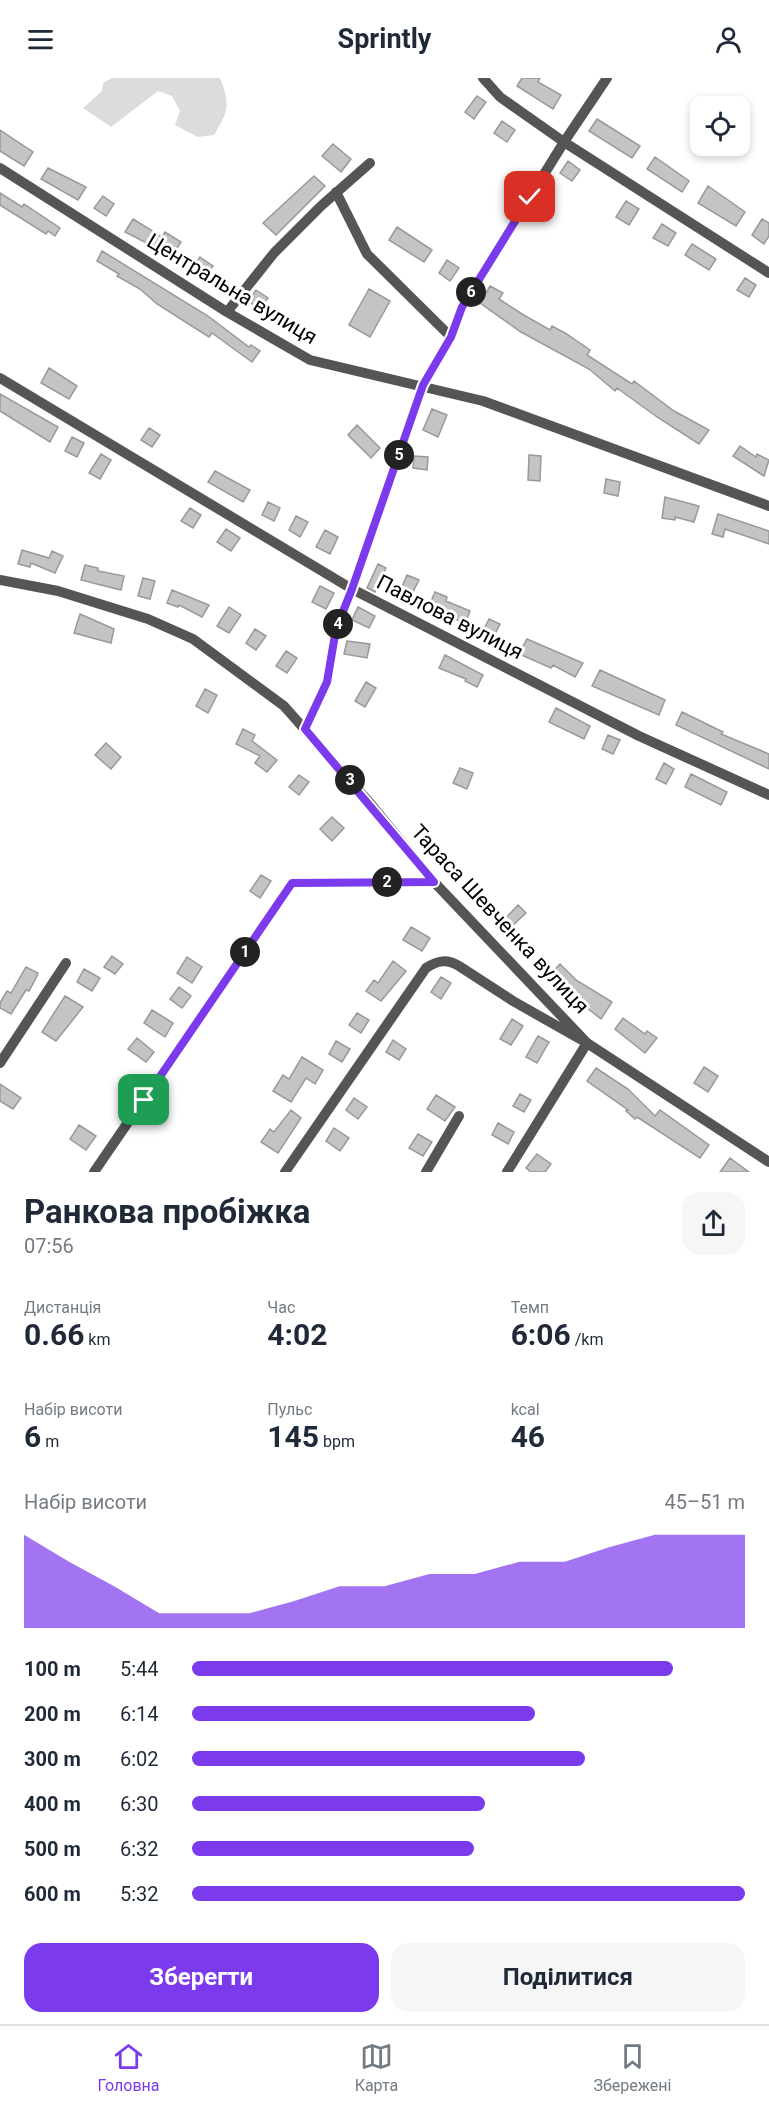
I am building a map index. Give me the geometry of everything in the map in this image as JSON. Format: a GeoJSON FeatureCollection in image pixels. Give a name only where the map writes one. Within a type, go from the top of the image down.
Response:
{"type":"FeatureCollection","features":[{"type":"Feature","properties":{"kind":"street"},"geometry":{"type":"LineString","coordinates":[[483,78],[500,97],[564,142],[769,273]]}},
{"type":"Feature","properties":{"kind":"street"},"geometry":{"type":"LineString","coordinates":[[305,729],[327,682],[336,629],[423,385],[451,337],[462,307],[564,142],[607,78]]}},
{"type":"Feature","properties":{"kind":"street"},"geometry":{"type":"LineString","coordinates":[[227,312],[274,253],[336,192],[370,163]]}},
{"type":"Feature","properties":{"kind":"street","name":"Центральна вулиця"},"geometry":{"type":"LineString","coordinates":[[0,168],[227,312],[310,360],[483,401],[769,506]]}},
{"type":"Feature","properties":{"kind":"street"},"geometry":{"type":"LineString","coordinates":[[336,192],[367,254],[451,337]]}},
{"type":"Feature","properties":{"kind":"street","name":"Павлова вулиця"},"geometry":{"type":"LineString","coordinates":[[0,378],[352,589],[639,736],[769,795]]}},
{"type":"Feature","properties":{"kind":"street","name":"Тараса Шевченка вулиця"},"geometry":{"type":"LineString","coordinates":[[0,580],[58,591],[148,619],[193,639],[284,706],[434,882],[587,1043],[769,1162]]}},
{"type":"Feature","properties":{"kind":"street"},"geometry":{"type":"LineString","coordinates":[[94,1172],[292,883],[434,882]]}},
{"type":"Feature","properties":{"kind":"street"},"geometry":{"type":"LineString","coordinates":[[285,1172],[426,968],[432,964],[450,961],[513,1001],[587,1043],[507,1172]]}},
{"type":"Feature","properties":{"kind":"street"},"geometry":{"type":"LineString","coordinates":[[0,1063],[66,963]]}},
{"type":"Feature","properties":{"kind":"street"},"geometry":{"type":"LineString","coordinates":[[438,1172],[427,1172],[459,1116]]}},
{"type":"Feature","properties":{"kind":"shaded area"},"geometry":{"type":"Polygon","coordinates":[[[112,78],[220,78],[227,102],[225,114],[214,135],[198,137],[175,125],[180,111],[172,96],[158,91],[111,127],[83,108],[102,91],[103,83],[112,78]]]}},
{"type":"Feature","properties":{"kind":"building"},"geometry":{"type":"Polygon","coordinates":[[[522,78],[540,78],[538,82],[561,95],[553,109],[517,86],[522,78]]]}},
{"type":"Feature","properties":{"kind":"building"},"geometry":{"type":"Polygon","coordinates":[[[477,96],[486,102],[474,119],[465,112],[477,96]]]}},
{"type":"Feature","properties":{"kind":"building"},"geometry":{"type":"Polygon","coordinates":[[[597,119],[640,146],[632,158],[589,131],[597,119]]]}},
{"type":"Feature","properties":{"kind":"building"},"geometry":{"type":"Polygon","coordinates":[[[502,121],[515,130],[507,142],[494,133],[502,121]]]}},
{"type":"Feature","properties":{"kind":"building"},"geometry":{"type":"Polygon","coordinates":[[[0,130],[33,152],[24,166],[0,151],[0,130]]]}},
{"type":"Feature","properties":{"kind":"building"},"geometry":{"type":"Polygon","coordinates":[[[333,144],[351,159],[341,172],[322,156],[333,144]]]}},
{"type":"Feature","properties":{"kind":"building"},"geometry":{"type":"Polygon","coordinates":[[[655,157],[689,181],[682,192],[647,169],[655,157]]]}},
{"type":"Feature","properties":{"kind":"building"},"geometry":{"type":"Polygon","coordinates":[[[568,161],[580,170],[572,181],[560,173],[568,161]]]}},
{"type":"Feature","properties":{"kind":"building"},"geometry":{"type":"Polygon","coordinates":[[[48,168],[86,187],[78,200],[41,179],[48,168]]]}},
{"type":"Feature","properties":{"kind":"building"},"geometry":{"type":"Polygon","coordinates":[[[314,176],[325,186],[276,235],[263,223],[314,176]]]}},
{"type":"Feature","properties":{"kind":"building"},"geometry":{"type":"Polygon","coordinates":[[[708,186],[745,212],[736,226],[698,203],[708,186]]]}},
{"type":"Feature","properties":{"kind":"building"},"geometry":{"type":"Polygon","coordinates":[[[0,193],[22,207],[24,204],[60,228],[55,236],[48,231],[46,234],[0,205],[0,193]]]}},
{"type":"Feature","properties":{"kind":"building"},"geometry":{"type":"Polygon","coordinates":[[[103,196],[114,204],[106,216],[94,208],[103,196]]]}},
{"type":"Feature","properties":{"kind":"building"},"geometry":{"type":"Polygon","coordinates":[[[626,201],[639,209],[629,225],[616,217],[626,201]]]}},
{"type":"Feature","properties":{"kind":"building"},"geometry":{"type":"Polygon","coordinates":[[[133,219],[162,237],[165,232],[181,242],[172,256],[125,232],[133,219]]]}},
{"type":"Feature","properties":{"kind":"building"},"geometry":{"type":"Polygon","coordinates":[[[762,219],[769,223],[769,236],[764,244],[752,235],[762,219]]]}},
{"type":"Feature","properties":{"kind":"building"},"geometry":{"type":"Polygon","coordinates":[[[662,224],[676,233],[668,246],[653,238],[662,224]]]}},
{"type":"Feature","properties":{"kind":"building"},"geometry":{"type":"Polygon","coordinates":[[[397,227],[432,250],[424,262],[389,240],[397,227]]]}},
{"type":"Feature","properties":{"kind":"building"},"geometry":{"type":"Polygon","coordinates":[[[692,244],[716,259],[709,270],[685,255],[692,244]]]}},
{"type":"Feature","properties":{"kind":"building"},"geometry":{"type":"Polygon","coordinates":[[[102,251],[208,316],[249,347],[251,345],[260,351],[252,362],[212,333],[209,337],[157,304],[140,289],[97,261],[102,251]]]}},
{"type":"Feature","properties":{"kind":"building"},"geometry":{"type":"Polygon","coordinates":[[[200,257],[213,266],[204,278],[191,269],[200,257]]]}},
{"type":"Feature","properties":{"kind":"building"},"geometry":{"type":"Polygon","coordinates":[[[447,260],[459,268],[450,281],[439,273],[447,260]]]}},
{"type":"Feature","properties":{"kind":"building"},"geometry":{"type":"Polygon","coordinates":[[[745,278],[756,285],[749,297],[737,290],[745,278]]]}},
{"type":"Feature","properties":{"kind":"building"},"geometry":{"type":"Polygon","coordinates":[[[490,286],[503,293],[499,299],[550,330],[552,326],[565,333],[590,350],[587,355],[632,384],[634,381],[674,411],[709,430],[699,444],[617,388],[615,391],[589,369],[521,332],[480,303],[490,286]]]}},
{"type":"Feature","properties":{"kind":"building"},"geometry":{"type":"Polygon","coordinates":[[[369,289],[390,301],[370,337],[349,325],[369,289]]]}},
{"type":"Feature","properties":{"kind":"building"},"geometry":{"type":"Polygon","coordinates":[[[256,290],[268,298],[260,309],[248,301],[256,290]]]}},
{"type":"Feature","properties":{"kind":"building"},"geometry":{"type":"Polygon","coordinates":[[[49,368],[77,386],[69,399],[41,383],[49,368]]]}},
{"type":"Feature","properties":{"kind":"building"},"geometry":{"type":"Polygon","coordinates":[[[0,394],[58,427],[50,442],[0,411],[0,394]]]}},
{"type":"Feature","properties":{"kind":"building"},"geometry":{"type":"Polygon","coordinates":[[[432,409],[447,415],[438,437],[423,430],[432,409]]]}},
{"type":"Feature","properties":{"kind":"building"},"geometry":{"type":"Polygon","coordinates":[[[357,425],[380,448],[371,458],[348,435],[357,425]]]}},
{"type":"Feature","properties":{"kind":"building"},"geometry":{"type":"Polygon","coordinates":[[[149,428],[160,435],[152,447],[141,440],[149,428]]]}},
{"type":"Feature","properties":{"kind":"building"},"geometry":{"type":"Polygon","coordinates":[[[72,437],[84,443],[77,457],[65,451],[72,437]]]}},
{"type":"Feature","properties":{"kind":"building"},"geometry":{"type":"Polygon","coordinates":[[[740,446],[756,457],[757,454],[769,460],[764,476],[733,456],[740,446]]]}},
{"type":"Feature","properties":{"kind":"building"},"geometry":{"type":"Polygon","coordinates":[[[101,454],[111,460],[100,479],[89,473],[101,454]]]}},
{"type":"Feature","properties":{"kind":"building"},"geometry":{"type":"Polygon","coordinates":[[[529,455],[541,456],[540,481],[528,480],[529,455]]]}},
{"type":"Feature","properties":{"kind":"building"},"geometry":{"type":"Polygon","coordinates":[[[414,456],[428,457],[427,470],[413,468],[414,456]]]}},
{"type":"Feature","properties":{"kind":"building"},"geometry":{"type":"Polygon","coordinates":[[[215,471],[250,490],[243,502],[208,482],[215,471]]]}},
{"type":"Feature","properties":{"kind":"building"},"geometry":{"type":"Polygon","coordinates":[[[606,479],[620,482],[618,496],[604,493],[606,479]]]}},
{"type":"Feature","properties":{"kind":"building"},"geometry":{"type":"Polygon","coordinates":[[[665,497],[699,506],[694,522],[675,517],[675,520],[662,518],[665,497]]]}},
{"type":"Feature","properties":{"kind":"building"},"geometry":{"type":"Polygon","coordinates":[[[268,502],[280,508],[274,521],[262,515],[268,502]]]}},
{"type":"Feature","properties":{"kind":"building"},"geometry":{"type":"Polygon","coordinates":[[[190,508],[201,515],[193,528],[181,521],[190,508]]]}},
{"type":"Feature","properties":{"kind":"building"},"geometry":{"type":"Polygon","coordinates":[[[718,514],[769,531],[769,544],[725,529],[723,537],[712,534],[718,514]]]}},
{"type":"Feature","properties":{"kind":"building"},"geometry":{"type":"Polygon","coordinates":[[[296,516],[308,522],[300,537],[289,530],[296,516]]]}},
{"type":"Feature","properties":{"kind":"building"},"geometry":{"type":"Polygon","coordinates":[[[226,529],[240,538],[231,551],[217,542],[226,529]]]}},
{"type":"Feature","properties":{"kind":"building"},"geometry":{"type":"Polygon","coordinates":[[[325,530],[338,537],[330,554],[316,547],[325,530]]]}},
{"type":"Feature","properties":{"kind":"building"},"geometry":{"type":"Polygon","coordinates":[[[22,550],[49,558],[52,551],[63,556],[55,573],[31,563],[30,567],[18,564],[22,550]]]}},
{"type":"Feature","properties":{"kind":"building"},"geometry":{"type":"Polygon","coordinates":[[[378,564],[386,568],[375,592],[367,588],[378,564]]]}},
{"type":"Feature","properties":{"kind":"building"},"geometry":{"type":"Polygon","coordinates":[[[85,565],[98,568],[98,571],[124,576],[121,590],[81,580],[85,565]]]}},
{"type":"Feature","properties":{"kind":"building"},"geometry":{"type":"Polygon","coordinates":[[[407,575],[419,580],[411,596],[400,591],[407,575]]]}},
{"type":"Feature","properties":{"kind":"building"},"geometry":{"type":"Polygon","coordinates":[[[143,578],[155,581],[150,599],[138,596],[143,578]]]}},
{"type":"Feature","properties":{"kind":"building"},"geometry":{"type":"Polygon","coordinates":[[[320,586],[334,593],[326,609],[312,602],[320,586]]]}},
{"type":"Feature","properties":{"kind":"building"},"geometry":{"type":"Polygon","coordinates":[[[172,590],[209,605],[202,617],[179,605],[178,607],[167,603],[172,590]]]}},
{"type":"Feature","properties":{"kind":"building"},"geometry":{"type":"Polygon","coordinates":[[[435,592],[447,597],[446,601],[470,611],[465,624],[429,606],[435,592]]]}},
{"type":"Feature","properties":{"kind":"building"},"geometry":{"type":"Polygon","coordinates":[[[229,607],[241,615],[229,633],[217,626],[229,607]]]}},
{"type":"Feature","properties":{"kind":"building"},"geometry":{"type":"Polygon","coordinates":[[[358,607],[375,616],[369,628],[352,620],[358,607]]]}},
{"type":"Feature","properties":{"kind":"building"},"geometry":{"type":"Polygon","coordinates":[[[80,614],[114,629],[111,643],[74,633],[80,614]]]}},
{"type":"Feature","properties":{"kind":"building"},"geometry":{"type":"Polygon","coordinates":[[[489,619],[500,624],[493,638],[482,633],[489,619]]]}},
{"type":"Feature","properties":{"kind":"building"},"geometry":{"type":"Polygon","coordinates":[[[255,629],[266,636],[256,650],[246,643],[255,629]]]}},
{"type":"Feature","properties":{"kind":"building"},"geometry":{"type":"Polygon","coordinates":[[[527,639],[583,663],[575,677],[553,665],[551,668],[519,654],[527,639]]]}},
{"type":"Feature","properties":{"kind":"building"},"geometry":{"type":"Polygon","coordinates":[[[347,641],[370,644],[367,658],[344,654],[347,641]]]}},
{"type":"Feature","properties":{"kind":"building"},"geometry":{"type":"Polygon","coordinates":[[[286,651],[297,658],[287,673],[276,666],[286,651]]]}},
{"type":"Feature","properties":{"kind":"building"},"geometry":{"type":"Polygon","coordinates":[[[445,655],[483,675],[477,687],[465,681],[466,679],[439,668],[445,655]]]}},
{"type":"Feature","properties":{"kind":"building"},"geometry":{"type":"Polygon","coordinates":[[[600,670],[665,700],[659,715],[592,686],[600,670]]]}},
{"type":"Feature","properties":{"kind":"building"},"geometry":{"type":"Polygon","coordinates":[[[366,682],[376,688],[365,707],[355,701],[366,682]]]}},
{"type":"Feature","properties":{"kind":"building"},"geometry":{"type":"Polygon","coordinates":[[[205,689],[217,695],[208,713],[196,706],[205,689]]]}},
{"type":"Feature","properties":{"kind":"building"},"geometry":{"type":"Polygon","coordinates":[[[556,708],[590,726],[584,739],[549,722],[556,708]]]}},
{"type":"Feature","properties":{"kind":"building"},"geometry":{"type":"Polygon","coordinates":[[[682,712],[723,732],[721,734],[769,754],[769,769],[676,725],[682,712]]]}},
{"type":"Feature","properties":{"kind":"building"},"geometry":{"type":"Polygon","coordinates":[[[243,729],[255,735],[252,741],[277,760],[267,772],[255,763],[260,756],[236,744],[243,729]]]}},
{"type":"Feature","properties":{"kind":"building"},"geometry":{"type":"Polygon","coordinates":[[[608,735],[620,740],[613,754],[602,749],[608,735]]]}},
{"type":"Feature","properties":{"kind":"building"},"geometry":{"type":"Polygon","coordinates":[[[106,743],[121,757],[111,769],[95,755],[106,743]]]}},
{"type":"Feature","properties":{"kind":"building"},"geometry":{"type":"Polygon","coordinates":[[[664,763],[674,769],[666,784],[656,779],[664,763]]]}},
{"type":"Feature","properties":{"kind":"building"},"geometry":{"type":"Polygon","coordinates":[[[460,768],[473,773],[467,789],[453,783],[460,768]]]}},
{"type":"Feature","properties":{"kind":"building"},"geometry":{"type":"Polygon","coordinates":[[[691,774],[727,792],[721,805],[685,787],[691,774]]]}},
{"type":"Feature","properties":{"kind":"building"},"geometry":{"type":"Polygon","coordinates":[[[299,775],[309,782],[299,795],[289,787],[299,775]]]}},
{"type":"Feature","properties":{"kind":"building"},"geometry":{"type":"Polygon","coordinates":[[[332,817],[344,828],[332,841],[320,829],[332,817]]]}},
{"type":"Feature","properties":{"kind":"building"},"geometry":{"type":"Polygon","coordinates":[[[261,875],[271,881],[260,898],[250,891],[261,875]]]}},
{"type":"Feature","properties":{"kind":"building"},"geometry":{"type":"Polygon","coordinates":[[[518,905],[526,913],[511,927],[504,920],[518,905]]]}},
{"type":"Feature","properties":{"kind":"building"},"geometry":{"type":"Polygon","coordinates":[[[411,927],[430,938],[422,951],[403,940],[411,927]]]}},
{"type":"Feature","properties":{"kind":"building"},"geometry":{"type":"Polygon","coordinates":[[[112,956],[123,964],[115,974],[104,967],[112,956]]]}},
{"type":"Feature","properties":{"kind":"building"},"geometry":{"type":"Polygon","coordinates":[[[187,957],[202,967],[192,983],[177,973],[187,957]]]}},
{"type":"Feature","properties":{"kind":"building"},"geometry":{"type":"Polygon","coordinates":[[[393,961],[406,971],[381,1001],[366,991],[374,980],[378,983],[393,961]]]}},
{"type":"Feature","properties":{"kind":"building"},"geometry":{"type":"Polygon","coordinates":[[[560,964],[576,980],[612,1002],[601,1019],[548,977],[560,964]]]}},
{"type":"Feature","properties":{"kind":"building"},"geometry":{"type":"Polygon","coordinates":[[[26,967],[38,973],[29,991],[26,990],[11,1014],[0,1008],[0,1003],[7,991],[11,993],[26,967]]]}},
{"type":"Feature","properties":{"kind":"building"},"geometry":{"type":"Polygon","coordinates":[[[84,969],[100,978],[92,991],[77,982],[84,969]]]}},
{"type":"Feature","properties":{"kind":"building"},"geometry":{"type":"Polygon","coordinates":[[[441,977],[451,983],[441,999],[431,992],[441,977]]]}},
{"type":"Feature","properties":{"kind":"building"},"geometry":{"type":"Polygon","coordinates":[[[179,987],[191,996],[182,1008],[170,999],[179,987]]]}},
{"type":"Feature","properties":{"kind":"building"},"geometry":{"type":"Polygon","coordinates":[[[65,996],[83,1007],[56,1041],[42,1032],[65,996]]]}},
{"type":"Feature","properties":{"kind":"building"},"geometry":{"type":"Polygon","coordinates":[[[152,1010],[173,1023],[165,1037],[144,1023],[152,1010]]]}},
{"type":"Feature","properties":{"kind":"building"},"geometry":{"type":"Polygon","coordinates":[[[357,1013],[369,1020],[361,1033],[349,1025],[357,1013]]]}},
{"type":"Feature","properties":{"kind":"building"},"geometry":{"type":"Polygon","coordinates":[[[623,1018],[645,1034],[647,1031],[657,1038],[645,1053],[615,1029],[623,1018]]]}},
{"type":"Feature","properties":{"kind":"building"},"geometry":{"type":"Polygon","coordinates":[[[512,1019],[523,1026],[511,1045],[500,1039],[512,1019]]]}},
{"type":"Feature","properties":{"kind":"building"},"geometry":{"type":"Polygon","coordinates":[[[538,1036],[549,1042],[537,1063],[526,1057],[538,1036]]]}},
{"type":"Feature","properties":{"kind":"building"},"geometry":{"type":"Polygon","coordinates":[[[137,1038],[154,1052],[146,1062],[128,1049],[137,1038]]]}},
{"type":"Feature","properties":{"kind":"building"},"geometry":{"type":"Polygon","coordinates":[[[393,1040],[406,1049],[399,1060],[386,1052],[393,1040]]]}},
{"type":"Feature","properties":{"kind":"building"},"geometry":{"type":"Polygon","coordinates":[[[336,1041],[350,1049],[342,1062],[329,1054],[336,1041]]]}},
{"type":"Feature","properties":{"kind":"building"},"geometry":{"type":"Polygon","coordinates":[[[302,1057],[323,1070],[315,1084],[306,1078],[291,1102],[273,1091],[283,1075],[289,1079],[302,1057]]]}},
{"type":"Feature","properties":{"kind":"building"},"geometry":{"type":"Polygon","coordinates":[[[704,1067],[718,1076],[708,1092],[694,1083],[704,1067]]]}},
{"type":"Feature","properties":{"kind":"building"},"geometry":{"type":"Polygon","coordinates":[[[596,1068],[628,1089],[655,1116],[660,1110],[709,1145],[700,1158],[637,1117],[635,1119],[626,1111],[628,1110],[587,1081],[596,1068]]]}},
{"type":"Feature","properties":{"kind":"building"},"geometry":{"type":"Polygon","coordinates":[[[0,1084],[21,1098],[13,1109],[0,1101],[0,1084]]]}},
{"type":"Feature","properties":{"kind":"building"},"geometry":{"type":"Polygon","coordinates":[[[520,1094],[531,1100],[524,1112],[513,1106],[520,1094]]]}},
{"type":"Feature","properties":{"kind":"building"},"geometry":{"type":"Polygon","coordinates":[[[436,1095],[455,1107],[445,1121],[427,1109],[436,1095]]]}},
{"type":"Feature","properties":{"kind":"building"},"geometry":{"type":"Polygon","coordinates":[[[354,1098],[367,1107],[358,1119],[346,1110],[354,1098]]]}},
{"type":"Feature","properties":{"kind":"building"},"geometry":{"type":"Polygon","coordinates":[[[291,1110],[301,1118],[278,1153],[261,1142],[270,1129],[274,1132],[291,1110]]]}},
{"type":"Feature","properties":{"kind":"building"},"geometry":{"type":"Polygon","coordinates":[[[498,1123],[514,1132],[508,1144],[492,1135],[498,1123]]]}},
{"type":"Feature","properties":{"kind":"building"},"geometry":{"type":"Polygon","coordinates":[[[79,1125],[96,1136],[86,1150],[70,1139],[79,1125]]]}},
{"type":"Feature","properties":{"kind":"building"},"geometry":{"type":"Polygon","coordinates":[[[334,1128],[349,1138],[340,1151],[326,1141],[334,1128]]]}},
{"type":"Feature","properties":{"kind":"building"},"geometry":{"type":"Polygon","coordinates":[[[418,1134],[432,1142],[423,1156],[409,1148],[418,1134]]]}},
{"type":"Feature","properties":{"kind":"building"},"geometry":{"type":"Polygon","coordinates":[[[537,1154],[551,1164],[545,1172],[531,1172],[526,1168],[537,1154]]]}},
{"type":"Feature","properties":{"kind":"building"},"geometry":{"type":"Polygon","coordinates":[[[730,1158],[749,1172],[720,1172],[730,1158]]]}},
{"type":"Feature","properties":{"kind":"route"},"geometry":{"type":"LineString","coordinates":[[144,1100],[292,883],[434,882],[369,802],[305,729],[327,682],[336,629],[423,385],[451,337],[462,307],[530,197]]}}]}
